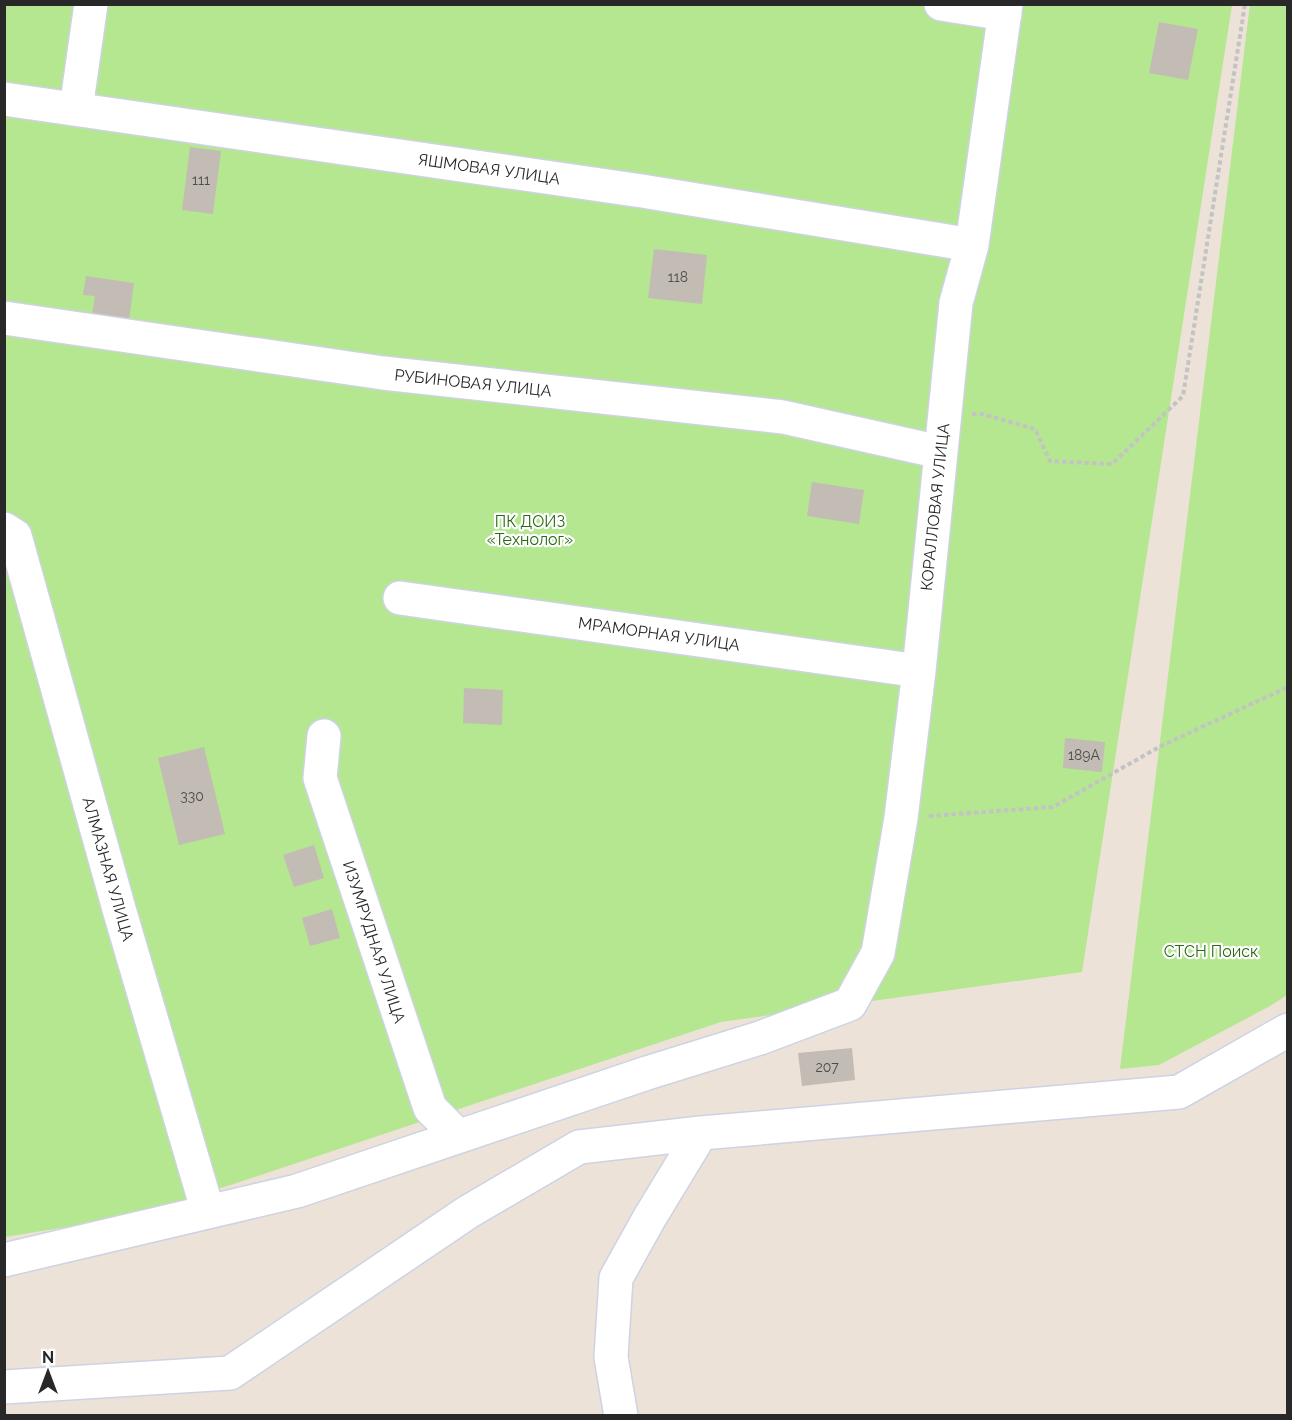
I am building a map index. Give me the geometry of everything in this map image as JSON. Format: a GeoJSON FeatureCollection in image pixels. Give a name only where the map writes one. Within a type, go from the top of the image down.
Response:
{"type":"FeatureCollection","features":[{"type":"Feature","properties":{"kind":"street"},"geometry":{"type":"LineString","coordinates":[[76,109],[91,4]]}},
{"type":"Feature","properties":{"kind":"street"},"geometry":{"type":"LineString","coordinates":[[941,4],[1005,9]]}},
{"type":"Feature","properties":{"kind":"street","name":"КОРАЛЛОВАЯ УЛИЦА"},"geometry":{"type":"LineString","coordinates":[[458,1136],[760,1038],[850,1004],[879,953],[901,818],[919,671],[956,303],[972,245],[1005,9]]}},
{"type":"Feature","properties":{"kind":"street","name":"ЯШМОВАЯ УЛИЦА"},"geometry":{"type":"LineString","coordinates":[[4,99],[642,190],[972,245]]}},
{"type":"Feature","properties":{"kind":"street","name":"РУБИНОВАЯ УЛИЦА"},"geometry":{"type":"LineString","coordinates":[[4,318],[383,373],[783,417],[940,452]]}},
{"type":"Feature","properties":{"kind":"street","name":"АЛМАЗНАЯ УЛИЦА"},"geometry":{"type":"LineString","coordinates":[[4,529],[15,536],[119,909],[208,1212]]}},
{"type":"Feature","properties":{"kind":"street","name":"МРАМОРНАЯ УЛИЦА"},"geometry":{"type":"LineString","coordinates":[[400,598],[919,671]]}},
{"type":"Feature","properties":{"kind":"street","name":"ИЗУМРУДНАЯ УЛИЦА"},"geometry":{"type":"LineString","coordinates":[[324,736],[320,778],[430,1108],[458,1136]]}},
{"type":"Feature","properties":{"kind":"street"},"geometry":{"type":"LineString","coordinates":[[4,1387],[230,1373],[468,1212],[579,1147],[701,1133],[1179,1092],[1287,1030]]}},
{"type":"Feature","properties":{"kind":"street"},"geometry":{"type":"LineString","coordinates":[[621,1416],[612,1356],[616,1278],[701,1133]]}},
{"type":"Feature","properties":{"kind":"street"},"geometry":{"type":"LineString","coordinates":[[7,1253],[208,1212],[297,1191],[458,1136]]}},
{"type":"Feature","properties":{"kind":"path"},"geometry":{"type":"LineString","coordinates":[[944,416],[982,414],[1035,429],[1050,461],[1112,464],[1183,396],[1245,4]]}},
{"type":"Feature","properties":{"kind":"path"},"geometry":{"type":"LineString","coordinates":[[901,818],[1053,807],[1161,746],[1287,687]]}},
{"type":"Feature","properties":{"kind":"green space","name":"СТСН Поиск"},"geometry":{"type":"Polygon","coordinates":[[[1250,4],[1288,5],[1287,995],[1159,1065],[1120,1069],[1250,4]]]}},
{"type":"Feature","properties":{"kind":"green space","name":"ПК ДОИЗ «Технолог»"},"geometry":{"type":"Polygon","coordinates":[[[5,5],[1232,5],[1082,972],[721,1022],[140,1215],[5,1237],[5,5]]]}},
{"type":"Feature","properties":{"kind":"building"},"geometry":{"type":"Polygon","coordinates":[[[1159,22],[1198,29],[1188,80],[1149,73],[1159,22]]]}},
{"type":"Feature","properties":{"kind":"building"},"geometry":{"type":"Polygon","coordinates":[[[190,147],[221,151],[213,214],[182,210],[190,147]]]}},
{"type":"Feature","properties":{"kind":"building"},"geometry":{"type":"Polygon","coordinates":[[[654,249],[707,255],[702,304],[648,298],[654,249]]]}},
{"type":"Feature","properties":{"kind":"building"},"geometry":{"type":"Polygon","coordinates":[[[86,276],[134,283],[129,320],[92,315],[95,296],[83,295],[86,276]]]}},
{"type":"Feature","properties":{"kind":"building"},"geometry":{"type":"Polygon","coordinates":[[[812,482],[864,490],[859,524],[807,516],[812,482]]]}},
{"type":"Feature","properties":{"kind":"building"},"geometry":{"type":"Polygon","coordinates":[[[464,688],[503,690],[502,725],[463,723],[464,688]]]}},
{"type":"Feature","properties":{"kind":"building"},"geometry":{"type":"Polygon","coordinates":[[[1065,738],[1105,742],[1102,772],[1063,768],[1065,738]]]}},
{"type":"Feature","properties":{"kind":"building"},"geometry":{"type":"Polygon","coordinates":[[[204,747],[225,834],[179,845],[158,758],[204,747]]]}},
{"type":"Feature","properties":{"kind":"building"},"geometry":{"type":"Polygon","coordinates":[[[314,845],[324,878],[294,887],[283,855],[314,845]]]}},
{"type":"Feature","properties":{"kind":"building"},"geometry":{"type":"Polygon","coordinates":[[[332,909],[340,938],[310,946],[302,918],[332,909]]]}},
{"type":"Feature","properties":{"kind":"building"},"geometry":{"type":"Polygon","coordinates":[[[852,1048],[855,1080],[802,1086],[798,1053],[852,1048]]]}}]}
